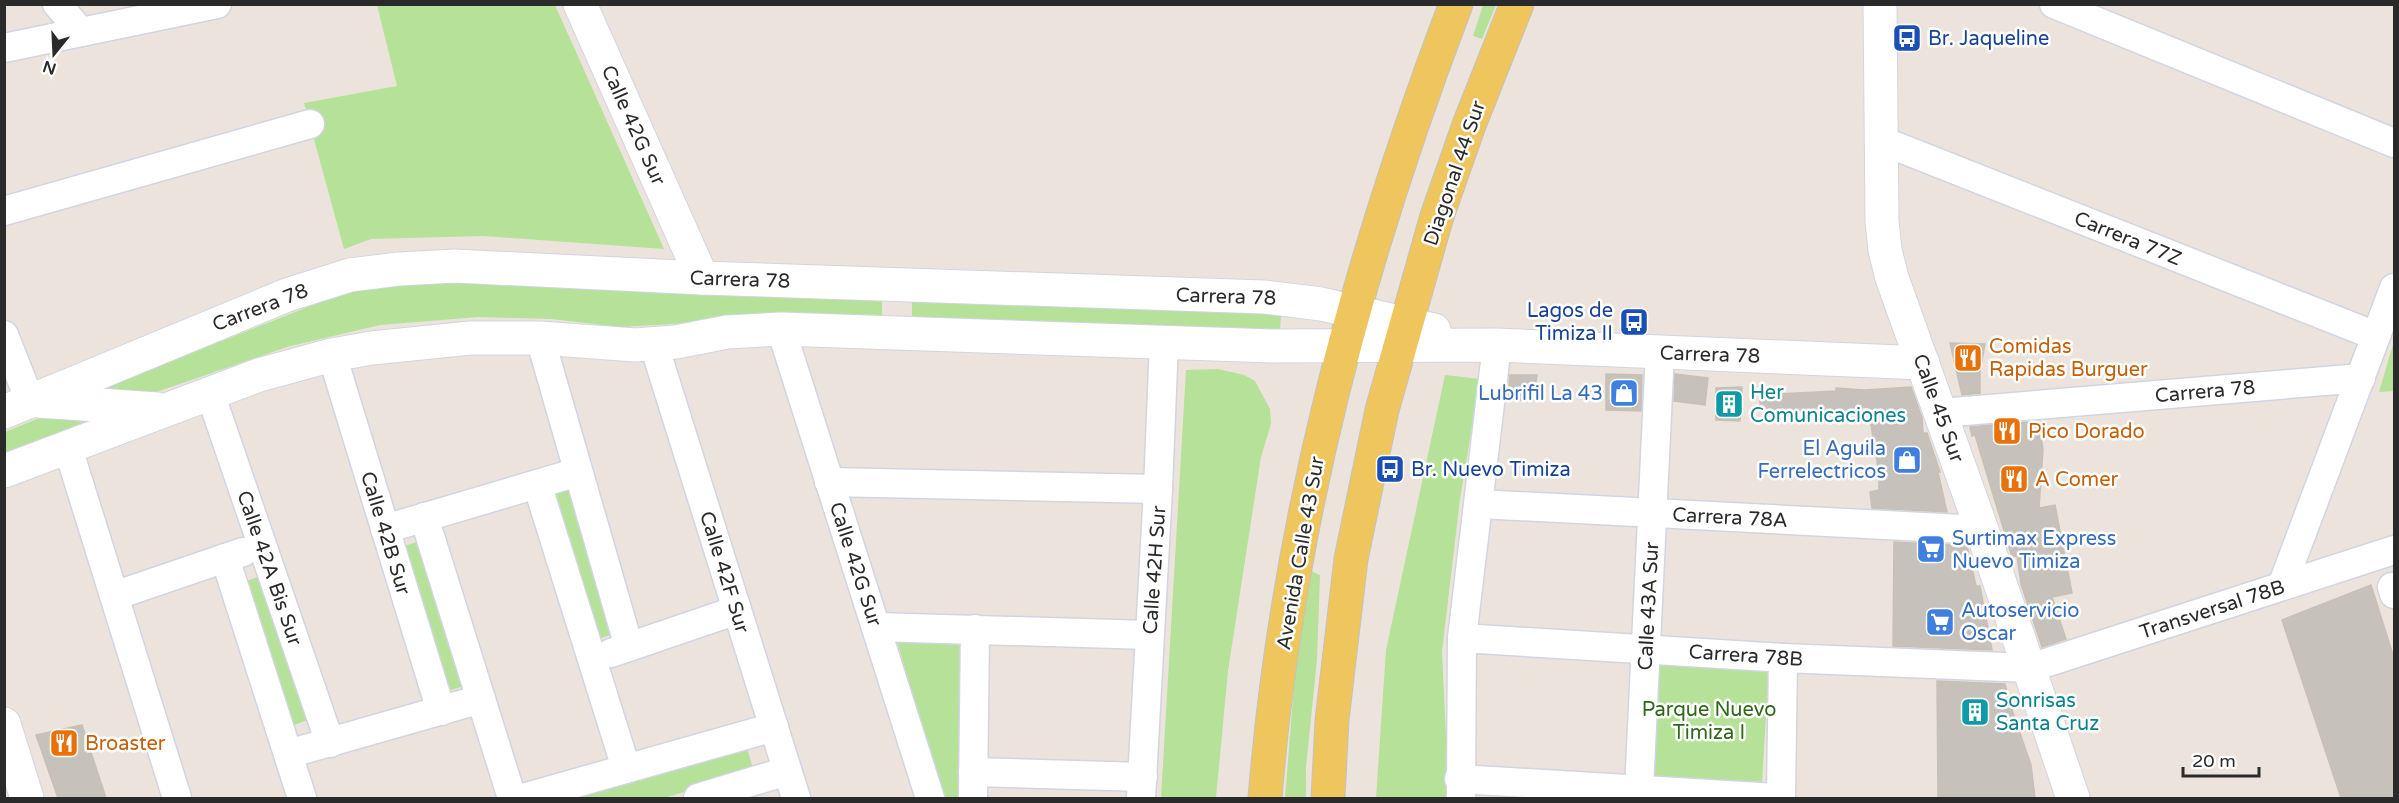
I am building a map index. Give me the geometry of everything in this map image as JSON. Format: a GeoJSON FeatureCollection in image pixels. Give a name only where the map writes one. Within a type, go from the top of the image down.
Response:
{"type":"FeatureCollection","features":[{"type":"Feature","properties":{"kind":"main road"},"geometry":{"type":"LineString","coordinates":[[1353,311],[1413,118],[1456,4]]}},
{"type":"Feature","properties":{"kind":"main road","name":"Diagonal 44 Sur"},"geometry":{"type":"LineString","coordinates":[[1403,335],[1437,216],[1469,125],[1517,4]]}},
{"type":"Feature","properties":{"kind":"main road","name":"Avenida Calle 43 Sur"},"geometry":{"type":"LineString","coordinates":[[1265,798],[1282,652],[1301,535],[1343,345],[1353,311]]}},
{"type":"Feature","properties":{"kind":"main road"},"geometry":{"type":"LineString","coordinates":[[1328,798],[1332,720],[1351,559],[1380,418],[1403,335]]}},
{"type":"Feature","properties":{"kind":"street"},"geometry":{"type":"LineString","coordinates":[[57,4],[81,32]]}},
{"type":"Feature","properties":{"kind":"street","name":"Calle 42G Sur"},"geometry":{"type":"LineString","coordinates":[[580,4],[702,278]]}},
{"type":"Feature","properties":{"kind":"street","name":"Calle 45 Sur"},"geometry":{"type":"LineString","coordinates":[[1880,4],[1880,140],[1882,221],[1886,250],[1900,302],[1982,530],[2073,798]]}},
{"type":"Feature","properties":{"kind":"street"},"geometry":{"type":"LineString","coordinates":[[2054,4],[2394,143]]}},
{"type":"Feature","properties":{"kind":"street"},"geometry":{"type":"LineString","coordinates":[[4,48],[211,5]]}},
{"type":"Feature","properties":{"kind":"street"},"geometry":{"type":"LineString","coordinates":[[4,211],[310,124]]}},
{"type":"Feature","properties":{"kind":"street","name":"Carrera 77Z"},"geometry":{"type":"LineString","coordinates":[[1880,140],[2376,336]]}},
{"type":"Feature","properties":{"kind":"street","name":"Carrera 78"},"geometry":{"type":"LineString","coordinates":[[17,406],[287,295],[350,275],[399,268],[454,266],[702,278],[1264,297],[1304,301],[1353,311],[1403,335]]}},
{"type":"Feature","properties":{"kind":"street"},"geometry":{"type":"LineString","coordinates":[[895,333],[896,285]]}},
{"type":"Feature","properties":{"kind":"street"},"geometry":{"type":"LineString","coordinates":[[2282,586],[2394,288]]}},
{"type":"Feature","properties":{"kind":"street","name":"Calle 42G Sur"},"geometry":{"type":"LineString","coordinates":[[781,329],[930,798]]}},
{"type":"Feature","properties":{"kind":"street","name":"Carrera 78"},"geometry":{"type":"LineString","coordinates":[[4,471],[292,364],[372,348],[470,338],[540,338],[654,345],[728,332],[781,329],[1272,346],[1343,345],[1403,335],[1497,345],[1923,363]]}},
{"type":"Feature","properties":{"kind":"street"},"geometry":{"type":"LineString","coordinates":[[4,335],[17,406],[167,410]]}},
{"type":"Feature","properties":{"kind":"street"},"geometry":{"type":"LineString","coordinates":[[540,338],[629,647]]}},
{"type":"Feature","properties":{"kind":"street","name":"Calle 42H Sur"},"geometry":{"type":"LineString","coordinates":[[1142,788],[1164,341]]}},
{"type":"Feature","properties":{"kind":"street","name":"Calle 42F Sur"},"geometry":{"type":"LineString","coordinates":[[654,345],[796,798]]}},
{"type":"Feature","properties":{"kind":"street"},"geometry":{"type":"LineString","coordinates":[[1497,345],[1462,638],[1460,789],[1639,789],[1779,798],[1783,658]]}},
{"type":"Feature","properties":{"kind":"street","name":"Calle 43A Sur"},"geometry":{"type":"LineString","coordinates":[[1639,789],[1660,352]]}},
{"type":"Feature","properties":{"kind":"street","name":"Calle 42B Sur"},"geometry":{"type":"LineString","coordinates":[[332,355],[441,711]]}},
{"type":"Feature","properties":{"kind":"street","name":"Carrera 78"},"geometry":{"type":"LineString","coordinates":[[1941,413],[2361,378]]}},
{"type":"Feature","properties":{"kind":"street","name":"Calle 42A Bis Sur"},"geometry":{"type":"LineString","coordinates":[[210,393],[330,743]]}},
{"type":"Feature","properties":{"kind":"street"},"geometry":{"type":"LineString","coordinates":[[68,448],[177,798]]}},
{"type":"Feature","properties":{"kind":"street"},"geometry":{"type":"LineString","coordinates":[[385,529],[578,472]]}},
{"type":"Feature","properties":{"kind":"street"},"geometry":{"type":"LineString","coordinates":[[829,482],[1158,489]]}},
{"type":"Feature","properties":{"kind":"street"},"geometry":{"type":"LineString","coordinates":[[537,484],[626,768]]}},
{"type":"Feature","properties":{"kind":"street","name":"Carrera 78A"},"geometry":{"type":"LineString","coordinates":[[1479,504],[1982,530]]}},
{"type":"Feature","properties":{"kind":"street"},"geometry":{"type":"LineString","coordinates":[[424,517],[512,798]]}},
{"type":"Feature","properties":{"kind":"street"},"geometry":{"type":"LineString","coordinates":[[114,596],[262,546]]}},
{"type":"Feature","properties":{"kind":"street","name":"Transversal 78B"},"geometry":{"type":"LineString","coordinates":[[2030,668],[2394,550]]}},
{"type":"Feature","properties":{"kind":"street"},"geometry":{"type":"LineString","coordinates":[[225,558],[302,798]]}},
{"type":"Feature","properties":{"kind":"street"},"geometry":{"type":"LineString","coordinates":[[592,660],[737,610]]}},
{"type":"Feature","properties":{"kind":"street"},"geometry":{"type":"LineString","coordinates":[[876,627],[1149,635]]}},
{"type":"Feature","properties":{"kind":"street"},"geometry":{"type":"LineString","coordinates":[[975,629],[973,785],[1142,788]]}},
{"type":"Feature","properties":{"kind":"street","name":"Carrera 78B"},"geometry":{"type":"LineString","coordinates":[[1462,638],[1783,658],[2030,668]]}},
{"type":"Feature","properties":{"kind":"street"},"geometry":{"type":"LineString","coordinates":[[288,754],[481,699]]}},
{"type":"Feature","properties":{"kind":"street"},"geometry":{"type":"LineString","coordinates":[[4,724],[17,782]]}},
{"type":"Feature","properties":{"kind":"street"},"geometry":{"type":"LineString","coordinates":[[523,798],[774,727]]}},
{"type":"Feature","properties":{"kind":"street"},"geometry":{"type":"LineString","coordinates":[[698,798],[787,771]]}},
{"type":"Feature","properties":{"kind":"green space"},"geometry":{"type":"Polygon","coordinates":[[[377,5],[555,5],[664,249],[483,236],[371,239],[344,249],[304,103],[397,86],[377,5]]]}},
{"type":"Feature","properties":{"kind":"green space"},"geometry":{"type":"Polygon","coordinates":[[[1483,5],[1496,5],[1482,39],[1473,36],[1483,5]]]}},
{"type":"Feature","properties":{"kind":"green space"},"geometry":{"type":"Polygon","coordinates":[[[447,278],[706,295],[882,298],[882,321],[736,316],[674,324],[621,327],[551,319],[478,317],[380,325],[287,347],[145,396],[92,392],[361,286],[447,278]]]}},
{"type":"Feature","properties":{"kind":"green space"},"geometry":{"type":"Polygon","coordinates":[[[912,301],[1281,314],[1280,333],[912,320],[912,301]]]}},
{"type":"Feature","properties":{"kind":"green space"},"geometry":{"type":"Polygon","coordinates":[[[2394,341],[2394,391],[2379,392],[2394,341]]]}},
{"type":"Feature","properties":{"kind":"green space"},"geometry":{"type":"Polygon","coordinates":[[[1218,369],[1244,375],[1255,381],[1270,409],[1271,424],[1261,457],[1228,671],[1216,798],[1161,798],[1186,370],[1218,369]]]}},
{"type":"Feature","properties":{"kind":"green space"},"geometry":{"type":"Polygon","coordinates":[[[1445,375],[1480,379],[1460,499],[1442,652],[1449,798],[1376,798],[1386,650],[1445,375]]]}},
{"type":"Feature","properties":{"kind":"green space"},"geometry":{"type":"Polygon","coordinates":[[[39,418],[106,419],[5,456],[5,432],[39,418]]]}},
{"type":"Feature","properties":{"kind":"green space"},"geometry":{"type":"Polygon","coordinates":[[[576,488],[621,632],[594,640],[548,496],[576,488]]]}},
{"type":"Feature","properties":{"kind":"green space"},"geometry":{"type":"Polygon","coordinates":[[[426,539],[471,684],[444,692],[398,548],[426,539]]]}},
{"type":"Feature","properties":{"kind":"green space"},"geometry":{"type":"Polygon","coordinates":[[[1311,571],[1320,575],[1317,660],[1306,767],[1306,798],[1285,798],[1296,659],[1311,571]]]}},
{"type":"Feature","properties":{"kind":"green space"},"geometry":{"type":"Polygon","coordinates":[[[264,575],[313,718],[286,728],[237,584],[264,575]]]}},
{"type":"Feature","properties":{"kind":"green space"},"geometry":{"type":"Polygon","coordinates":[[[968,637],[964,798],[943,798],[896,638],[968,637]]]}},
{"type":"Feature","properties":{"kind":"green space","name":"Parque Nuevo Timiza I"},"geometry":{"type":"Polygon","coordinates":[[[1655,659],[1769,666],[1762,783],[1648,776],[1655,659]]]}},
{"type":"Feature","properties":{"kind":"green space"},"geometry":{"type":"Polygon","coordinates":[[[746,744],[754,772],[664,798],[559,798],[746,744]]]}},
{"type":"Feature","properties":{"kind":"building","name":"Comidas Rapidas Burguer"},"geometry":{"type":"Polygon","coordinates":[[[1950,343],[1985,344],[1980,371],[1980,393],[1962,395],[1950,343]]]}},
{"type":"Feature","properties":{"kind":"building","name":"Lubrifil La 43"},"geometry":{"type":"Polygon","coordinates":[[[1606,374],[1642,375],[1641,411],[1606,410],[1606,374]]]}},
{"type":"Feature","properties":{"kind":"building"},"geometry":{"type":"Polygon","coordinates":[[[1675,374],[1708,378],[1705,405],[1674,401],[1675,374]]]}},
{"type":"Feature","properties":{"kind":"building"},"geometry":{"type":"Polygon","coordinates":[[[1510,375],[1537,375],[1533,400],[1508,400],[1510,375]]]}},
{"type":"Feature","properties":{"kind":"building","name":"Her Comunicaciones"},"geometry":{"type":"Polygon","coordinates":[[[1742,387],[1740,421],[1716,420],[1716,388],[1742,387]]]}},
{"type":"Feature","properties":{"kind":"building"},"geometry":{"type":"Polygon","coordinates":[[[1911,387],[1922,418],[1923,433],[1927,433],[1940,472],[1938,472],[1947,512],[1872,508],[1870,492],[1879,490],[1879,473],[1868,407],[1832,412],[1760,410],[1760,395],[1836,391],[1836,388],[1865,390],[1911,387]]]}},
{"type":"Feature","properties":{"kind":"building"},"geometry":{"type":"Polygon","coordinates":[[[2038,421],[2043,449],[2039,508],[2055,505],[2072,593],[2052,597],[2066,639],[2042,647],[2021,584],[2017,556],[2012,557],[1975,435],[1972,436],[1970,427],[2038,421]]]}},
{"type":"Feature","properties":{"kind":"building"},"geometry":{"type":"Polygon","coordinates":[[[1894,542],[1967,546],[1976,586],[1980,586],[1992,650],[1893,646],[1894,542]]]}},
{"type":"Feature","properties":{"kind":"building"},"geometry":{"type":"Polygon","coordinates":[[[2371,585],[2394,658],[2394,798],[2341,798],[2282,620],[2371,585]]]}},
{"type":"Feature","properties":{"kind":"building"},"geometry":{"type":"Polygon","coordinates":[[[1937,681],[2005,684],[2031,765],[2035,798],[1938,798],[1937,681]]]}},
{"type":"Feature","properties":{"kind":"building"},"geometry":{"type":"Polygon","coordinates":[[[82,725],[106,798],[58,798],[36,735],[82,725]]]}},
{"type":"Feature","properties":{"kind":"place","name":"Br. Jaqueline"},"geometry":{"type":"Point","coordinates":[1907,38]}},
{"type":"Feature","properties":{"kind":"place","name":"Lagos de Timiza II"},"geometry":{"type":"Point","coordinates":[1634,322]}},
{"type":"Feature","properties":{"kind":"place","name":"Comidas Rapidas Burguer"},"geometry":{"type":"Point","coordinates":[1968,358]}},
{"type":"Feature","properties":{"kind":"place","name":"Lubrifil La 43"},"geometry":{"type":"Point","coordinates":[1624,393]}},
{"type":"Feature","properties":{"kind":"place","name":"Her Comunicaciones"},"geometry":{"type":"Point","coordinates":[1729,404]}},
{"type":"Feature","properties":{"kind":"place","name":"Pico Dorado"},"geometry":{"type":"Point","coordinates":[2007,431]}},
{"type":"Feature","properties":{"kind":"place","name":"El Aguila Ferrelectricos"},"geometry":{"type":"Point","coordinates":[1907,460]}},
{"type":"Feature","properties":{"kind":"place","name":"Br. Nuevo Timiza"},"geometry":{"type":"Point","coordinates":[1390,469]}},
{"type":"Feature","properties":{"kind":"place","name":"A Comer"},"geometry":{"type":"Point","coordinates":[2014,479]}},
{"type":"Feature","properties":{"kind":"place","name":"Surtimax Express Nuevo Timiza"},"geometry":{"type":"Point","coordinates":[1931,549]}},
{"type":"Feature","properties":{"kind":"place","name":"Autoservicio Oscar"},"geometry":{"type":"Point","coordinates":[1940,622]}},
{"type":"Feature","properties":{"kind":"place","name":"Sonrisas Santa Cruz"},"geometry":{"type":"Point","coordinates":[1975,712]}},
{"type":"Feature","properties":{"kind":"place","name":"Broaster"},"geometry":{"type":"Point","coordinates":[64,743]}}]}
